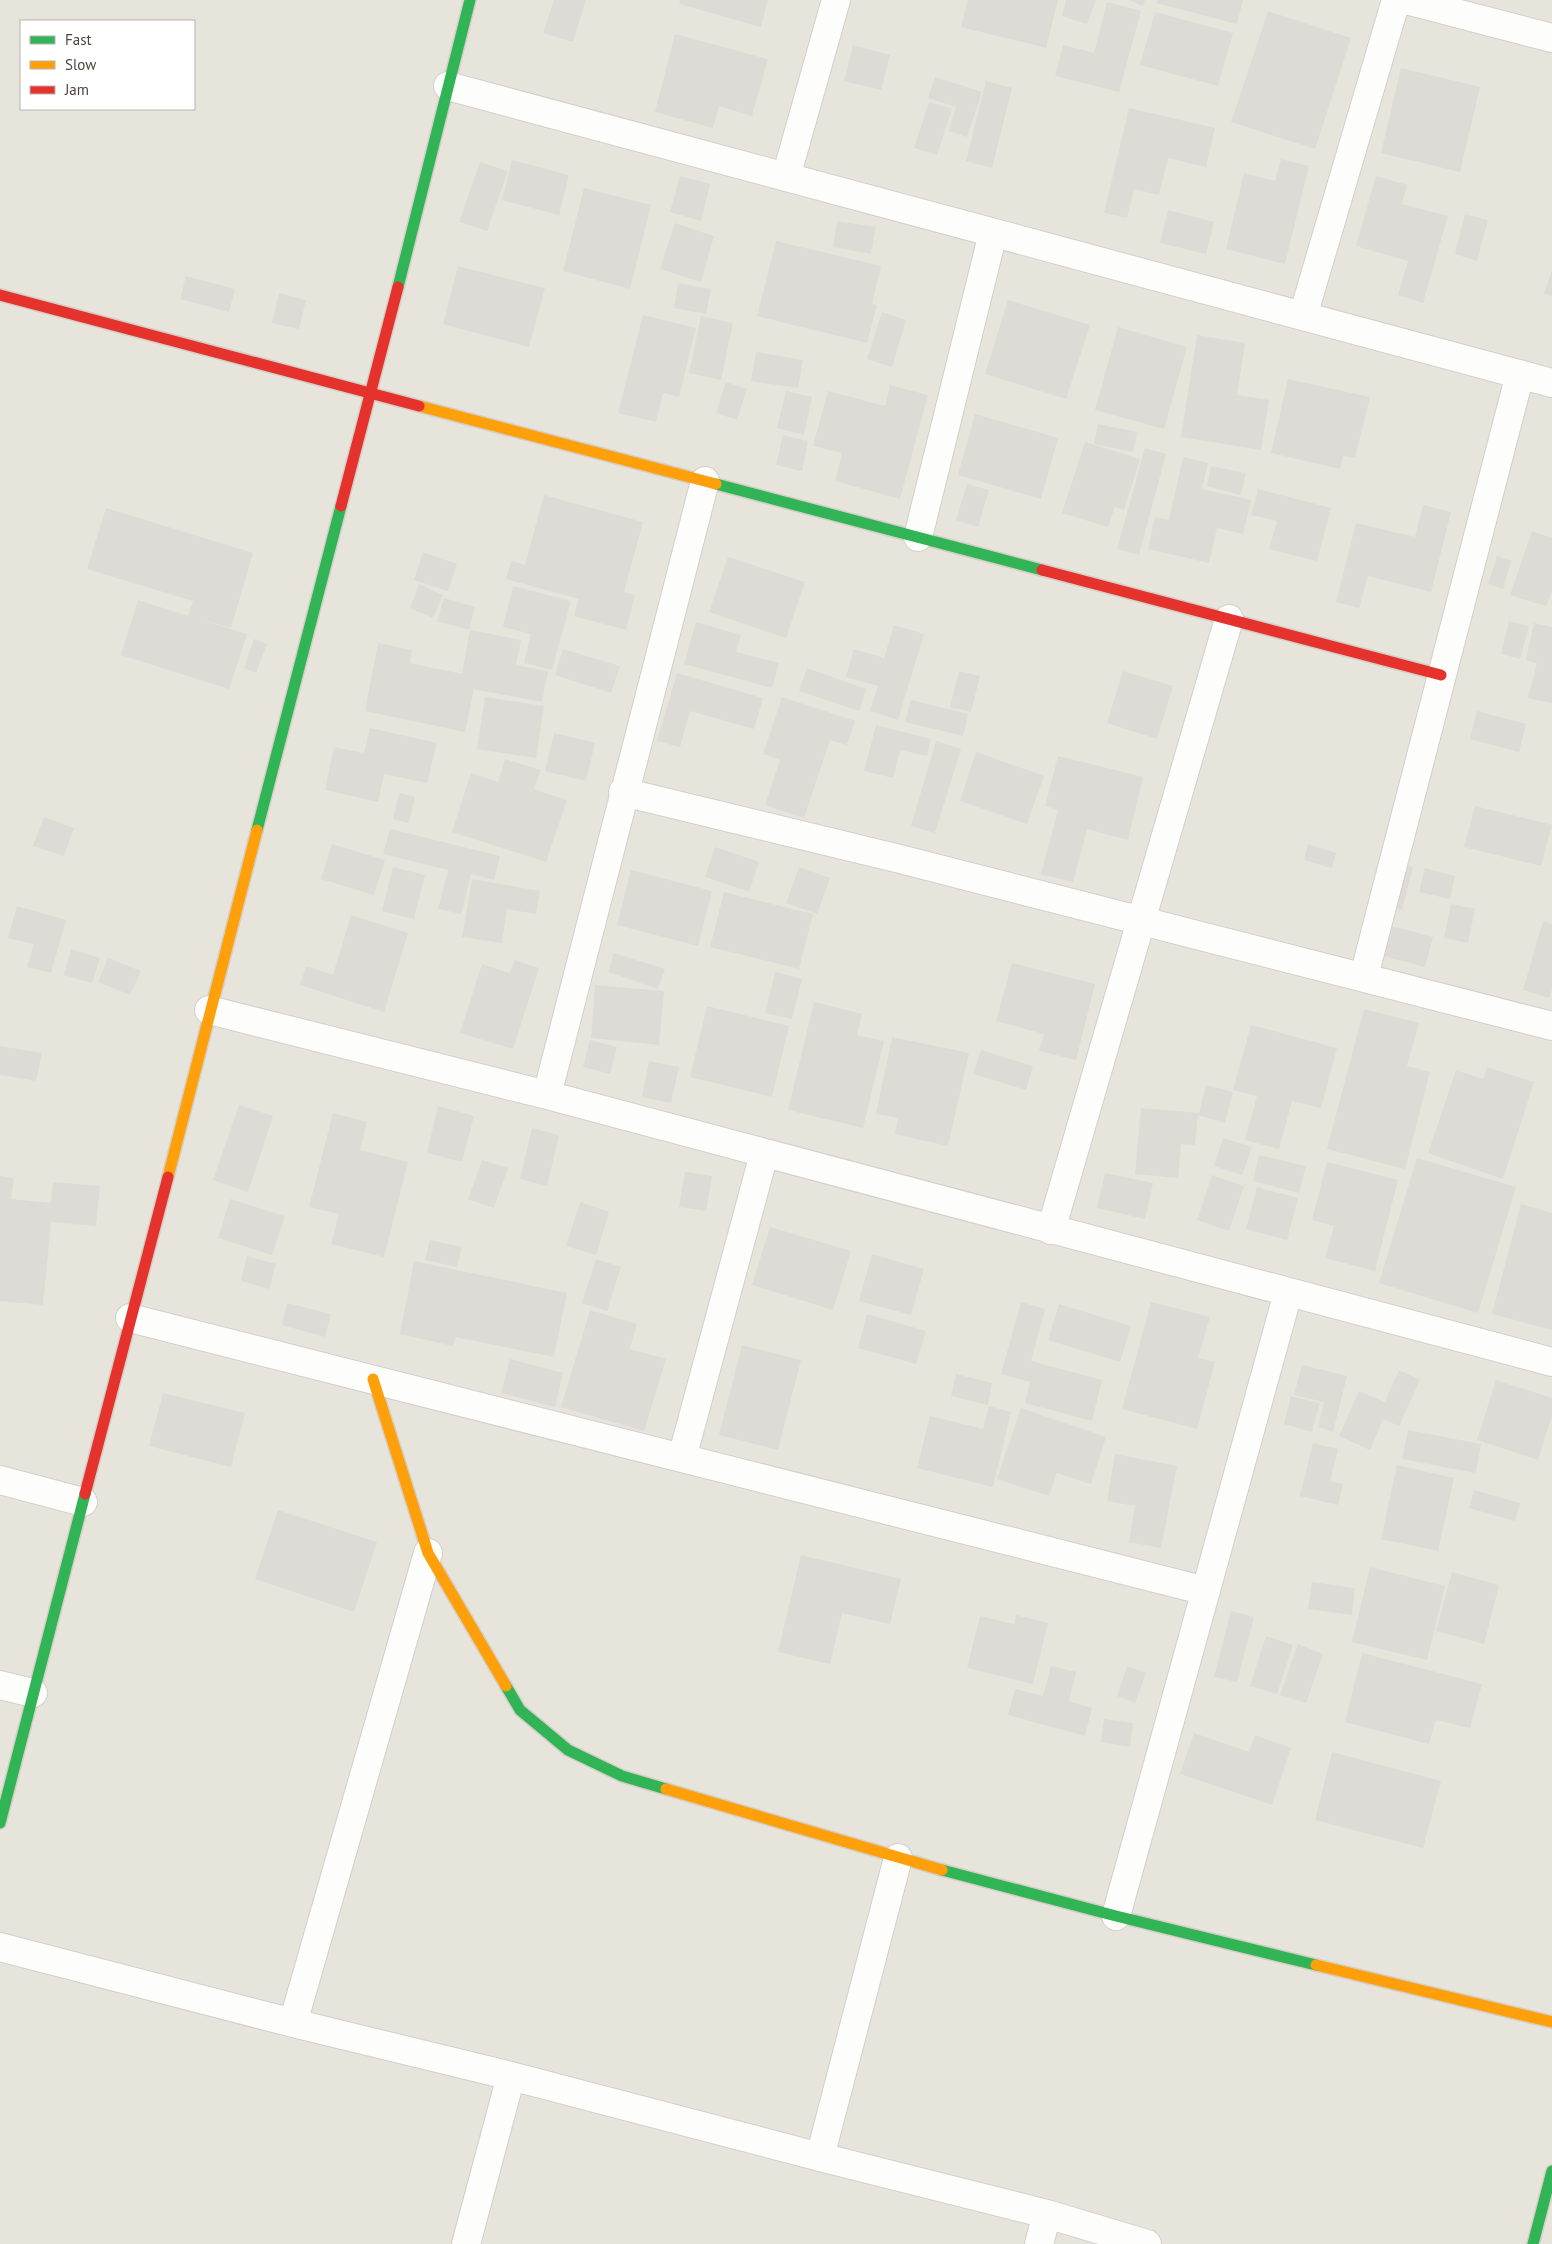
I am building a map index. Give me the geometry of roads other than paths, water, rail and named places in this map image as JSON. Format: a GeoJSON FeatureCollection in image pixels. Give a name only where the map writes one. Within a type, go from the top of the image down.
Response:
{"type":"FeatureCollection","features":[{"type":"Feature","properties":{"kind":"street"},"geometry":{"type":"LineString","coordinates":[[0,1823],[371,392],[470,0]]}},
{"type":"Feature","properties":{"kind":"street"},"geometry":{"type":"LineString","coordinates":[[786,177],[836,0]]}},
{"type":"Feature","properties":{"kind":"street"},"geometry":{"type":"LineString","coordinates":[[1303,316],[1396,0]]}},
{"type":"Feature","properties":{"kind":"street"},"geometry":{"type":"LineString","coordinates":[[1406,0],[1552,38]]}},
{"type":"Feature","properties":{"kind":"street"},"geometry":{"type":"LineString","coordinates":[[448,86],[1552,382]]}},
{"type":"Feature","properties":{"kind":"street"},"geometry":{"type":"LineString","coordinates":[[918,537],[993,233]]}},
{"type":"Feature","properties":{"kind":"street"},"geometry":{"type":"LineString","coordinates":[[0,295],[1441,675]]}},
{"type":"Feature","properties":{"kind":"street"},"geometry":{"type":"LineString","coordinates":[[1364,976],[1520,374]]}},
{"type":"Feature","properties":{"kind":"street"},"geometry":{"type":"LineString","coordinates":[[547,1095],[623,792],[705,481]]}},
{"type":"Feature","properties":{"kind":"street"},"geometry":{"type":"LineString","coordinates":[[1051,1230],[1229,619]]}},
{"type":"Feature","properties":{"kind":"street"},"geometry":{"type":"LineString","coordinates":[[623,792],[900,859],[1364,976],[1552,1026]]}},
{"type":"Feature","properties":{"kind":"street"},"geometry":{"type":"LineString","coordinates":[[210,1010],[547,1095],[1288,1294],[1552,1362]]}},
{"type":"Feature","properties":{"kind":"street"},"geometry":{"type":"LineString","coordinates":[[682,1458],[764,1154]]}},
{"type":"Feature","properties":{"kind":"street"},"geometry":{"type":"LineString","coordinates":[[1116,1916],[1288,1294]]}},
{"type":"Feature","properties":{"kind":"street"},"geometry":{"type":"LineString","coordinates":[[130,1318],[1206,1591]]}},
{"type":"Feature","properties":{"kind":"street"},"geometry":{"type":"LineString","coordinates":[[373,1379],[428,1553],[520,1710],[568,1750],[622,1776],[898,1858],[1116,1916],[1552,2022]]}},
{"type":"Feature","properties":{"kind":"street"},"geometry":{"type":"LineString","coordinates":[[0,1480],[83,1502]]}},
{"type":"Feature","properties":{"kind":"street"},"geometry":{"type":"LineString","coordinates":[[294,2023],[428,1553]]}},
{"type":"Feature","properties":{"kind":"street"},"geometry":{"type":"LineString","coordinates":[[0,1685],[34,1694]]}},
{"type":"Feature","properties":{"kind":"street"},"geometry":{"type":"LineString","coordinates":[[820,2157],[898,1858]]}},
{"type":"Feature","properties":{"kind":"street"},"geometry":{"type":"LineString","coordinates":[[0,1947],[294,2023],[512,2076],[820,2157],[1047,2214],[1147,2244]]}},
{"type":"Feature","properties":{"kind":"street"},"geometry":{"type":"LineString","coordinates":[[466,2244],[512,2076]]}},
{"type":"Feature","properties":{"kind":"street"},"geometry":{"type":"LineString","coordinates":[[1533,2244],[1552,2171]]}},
{"type":"Feature","properties":{"kind":"street"},"geometry":{"type":"LineString","coordinates":[[1040,2244],[1047,2214]]}}]}
